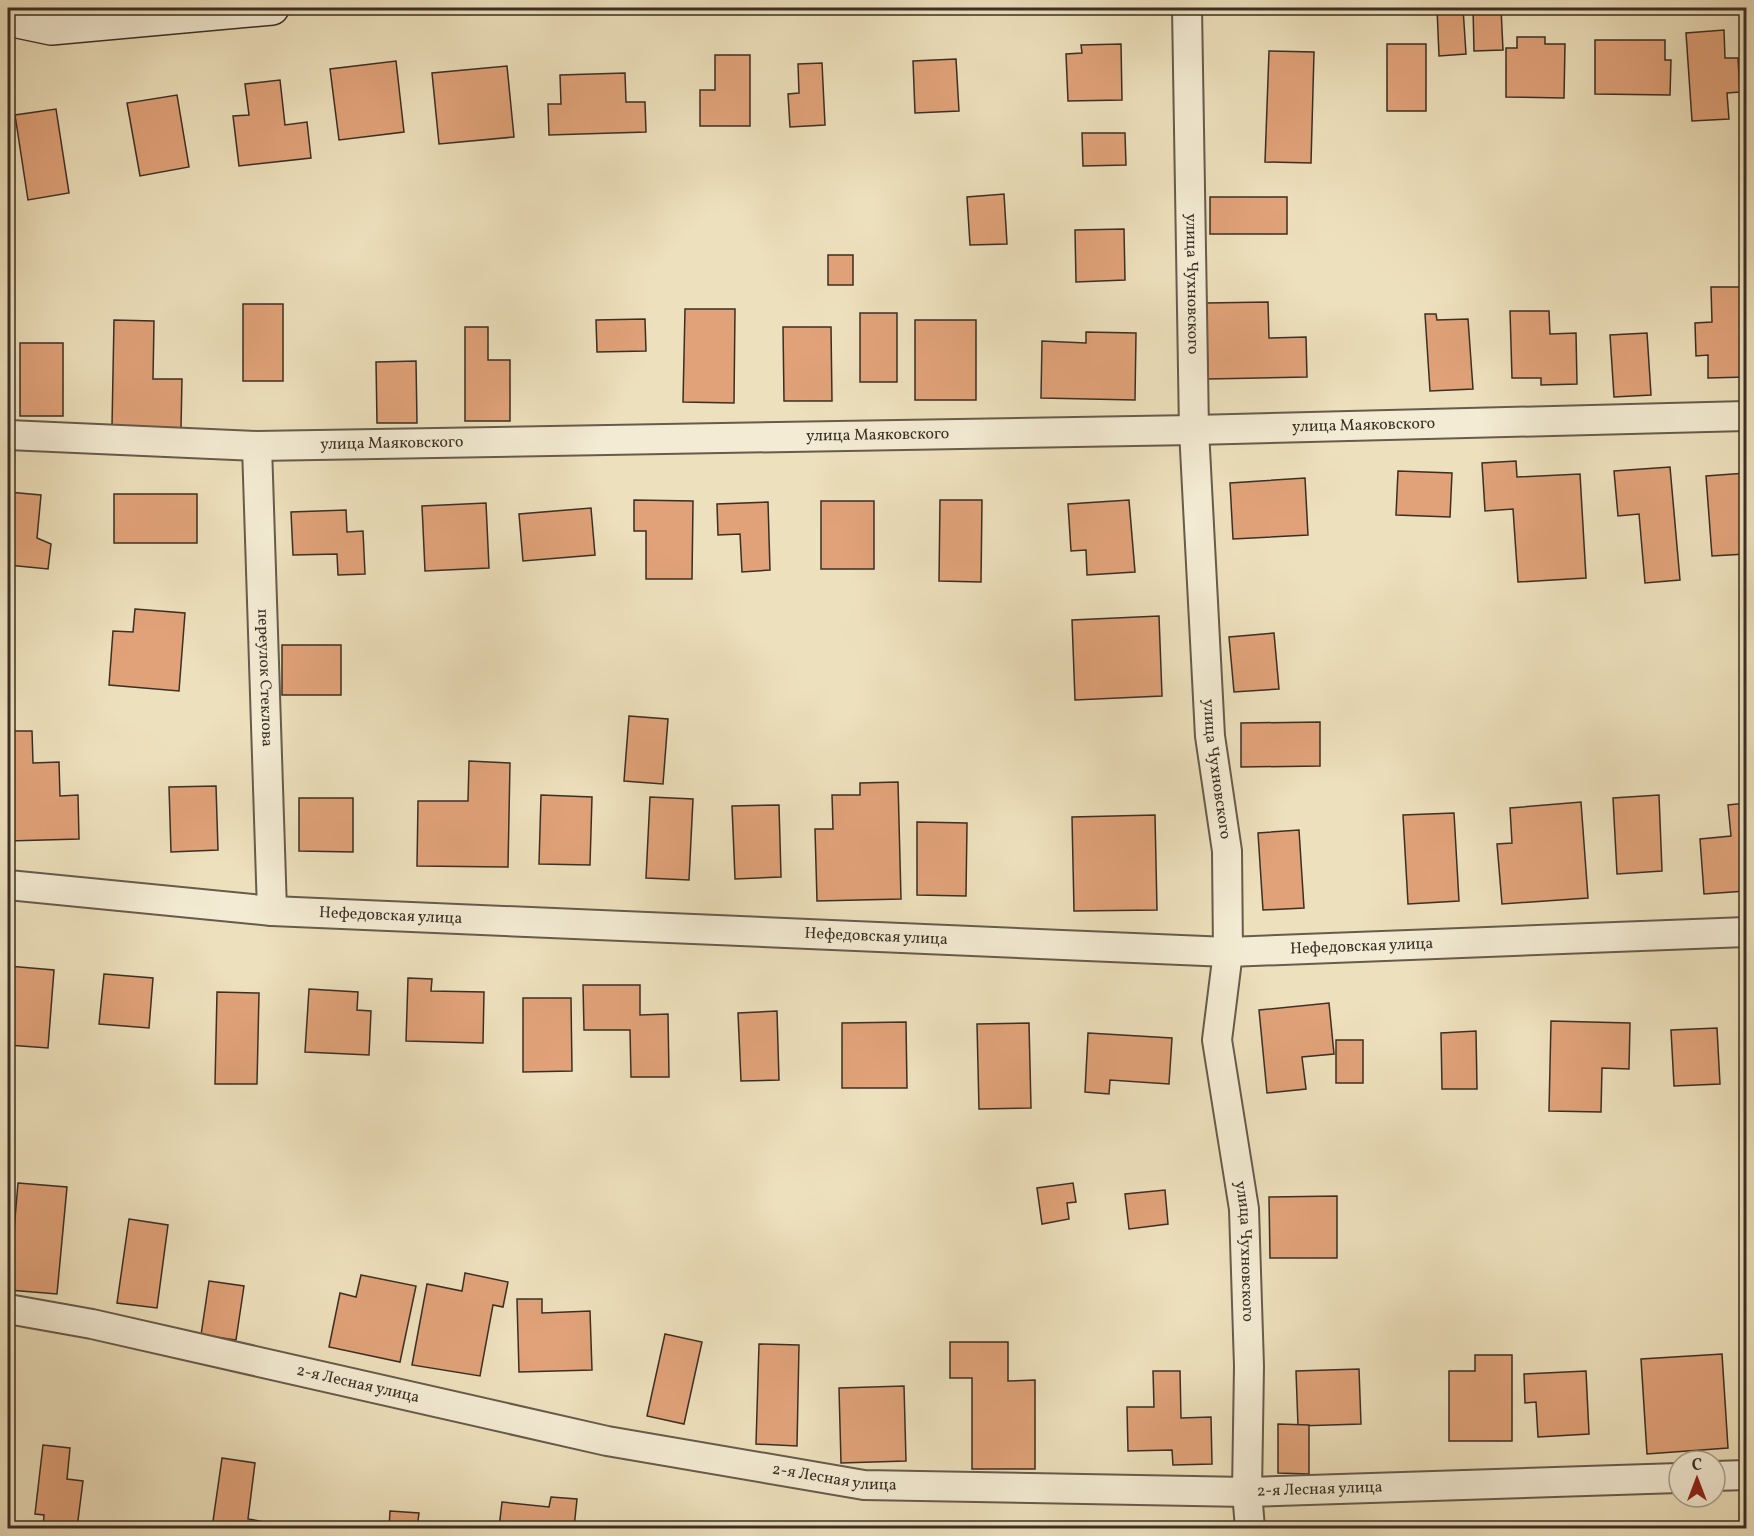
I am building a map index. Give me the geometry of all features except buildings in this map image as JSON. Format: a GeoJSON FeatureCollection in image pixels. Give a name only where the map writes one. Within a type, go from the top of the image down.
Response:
{"type":"FeatureCollection","features":[{"type":"Feature","properties":{"kind":"main road"},"geometry":{"type":"LineString","coordinates":[[8,19],[51,28],[234,9],[272,8]]}},
{"type":"Feature","properties":{"kind":"street","name":"улица Чухновского"},"geometry":{"type":"LineString","coordinates":[[1187,8],[1194,430],[1210,736],[1227,851],[1228,952],[1217,1040],[1244,1209],[1249,1366],[1247,1492],[1250,1528]]}},
{"type":"Feature","properties":{"kind":"street","name":"улица Маяковского"},"geometry":{"type":"LineString","coordinates":[[8,435],[257,446],[1194,430],[1746,416]]}},
{"type":"Feature","properties":{"kind":"street","name":"переулок Стеклова"},"geometry":{"type":"LineString","coordinates":[[257,446],[272,911]]}},
{"type":"Feature","properties":{"kind":"street","name":"Нефедовская улица"},"geometry":{"type":"LineString","coordinates":[[8,885],[272,911],[1228,952],[1746,932]]}},
{"type":"Feature","properties":{"kind":"street","name":"2-я Лесная улица"},"geometry":{"type":"LineString","coordinates":[[8,1309],[104,1327],[607,1441],[864,1485],[1247,1492],[1667,1478]]}},
{"type":"Feature","properties":{"kind":"street"},"geometry":{"type":"LineString","coordinates":[[1727,1476],[1746,1475]]}}]}
